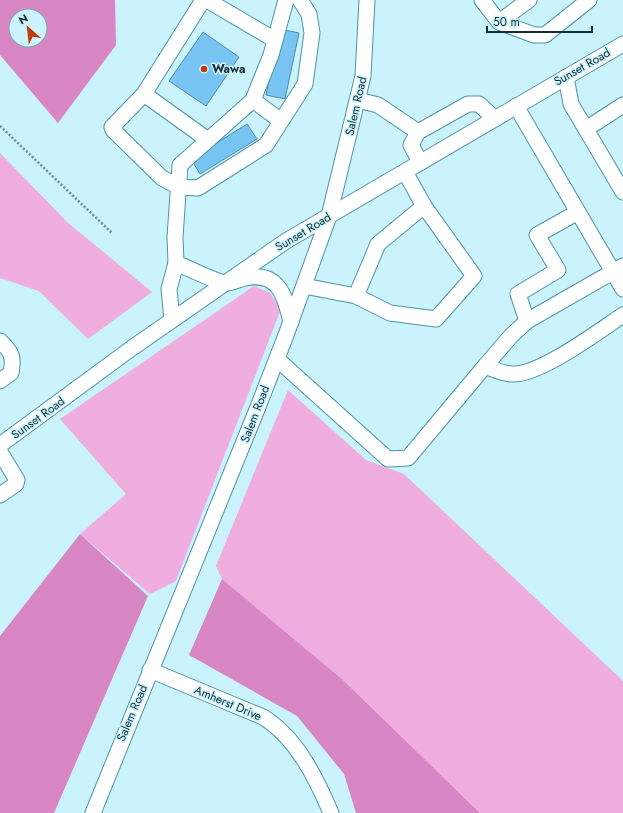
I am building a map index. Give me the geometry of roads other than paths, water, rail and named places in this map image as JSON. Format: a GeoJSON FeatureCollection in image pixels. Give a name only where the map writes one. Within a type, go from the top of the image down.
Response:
{"type":"FeatureCollection","features":[{"type":"Feature","properties":{"kind":"street"},"geometry":{"type":"LineString","coordinates":[[203,0],[144,94],[112,127],[112,130],[162,178],[178,187],[198,188],[266,145],[305,84],[312,33],[309,14],[304,4],[300,0]]}},
{"type":"Feature","properties":{"kind":"street"},"geometry":{"type":"LineString","coordinates":[[207,0],[275,40]]}},
{"type":"Feature","properties":{"kind":"street"},"geometry":{"type":"LineString","coordinates":[[172,320],[169,289],[176,263],[175,237],[180,165],[253,100],[275,40],[286,0]]}},
{"type":"Feature","properties":{"kind":"street","name":"Salem Road"},"geometry":{"type":"LineString","coordinates":[[93,813],[277,359],[329,216],[358,100],[365,58],[367,0]]}},
{"type":"Feature","properties":{"kind":"street"},"geometry":{"type":"LineString","coordinates":[[482,0],[499,22],[534,35],[545,35],[589,0]]}},
{"type":"Feature","properties":{"kind":"street"},"geometry":{"type":"LineString","coordinates":[[499,22],[529,0]]}},
{"type":"Feature","properties":{"kind":"street","name":"Sunset Road"},"geometry":{"type":"LineString","coordinates":[[0,445],[172,320],[286,241],[623,44]]}},
{"type":"Feature","properties":{"kind":"street"},"geometry":{"type":"LineString","coordinates":[[566,77],[571,104],[623,192]]}},
{"type":"Feature","properties":{"kind":"street"},"geometry":{"type":"LineString","coordinates":[[144,94],[208,140]]}},
{"type":"Feature","properties":{"kind":"street"},"geometry":{"type":"LineString","coordinates":[[253,100],[281,121]]}},
{"type":"Feature","properties":{"kind":"street"},"geometry":{"type":"LineString","coordinates":[[358,100],[378,105],[418,132]]}},
{"type":"Feature","properties":{"kind":"street"},"geometry":{"type":"LineString","coordinates":[[420,162],[410,145],[418,132],[468,104],[479,104],[495,118]]}},
{"type":"Feature","properties":{"kind":"street"},"geometry":{"type":"LineString","coordinates":[[586,129],[623,105]]}},
{"type":"Feature","properties":{"kind":"street"},"geometry":{"type":"LineString","coordinates":[[516,106],[578,212],[618,269],[623,289]]}},
{"type":"Feature","properties":{"kind":"street"},"geometry":{"type":"LineString","coordinates":[[304,286],[356,296],[390,313],[436,319],[474,276],[424,206],[405,172]]}},
{"type":"Feature","properties":{"kind":"street"},"geometry":{"type":"LineString","coordinates":[[356,296],[378,244],[424,206]]}},
{"type":"Feature","properties":{"kind":"street"},"geometry":{"type":"LineString","coordinates":[[527,321],[518,294],[558,270],[537,235],[578,212]]}},
{"type":"Feature","properties":{"kind":"street"},"geometry":{"type":"LineString","coordinates":[[176,263],[225,283],[247,277],[261,278],[272,281],[283,293],[291,322]]}},
{"type":"Feature","properties":{"kind":"street"},"geometry":{"type":"LineString","coordinates":[[277,359],[388,459],[408,458],[511,336],[527,321],[618,269]]}},
{"type":"Feature","properties":{"kind":"street"},"geometry":{"type":"LineString","coordinates":[[485,366],[512,374],[532,371],[568,351],[623,315]]}},
{"type":"Feature","properties":{"kind":"street"},"geometry":{"type":"LineString","coordinates":[[0,341],[10,350],[13,364],[11,373],[0,381]]}},
{"type":"Feature","properties":{"kind":"street"},"geometry":{"type":"LineString","coordinates":[[0,452],[17,480],[16,484],[0,495]]}},
{"type":"Feature","properties":{"kind":"street","name":"Amherst Drive"},"geometry":{"type":"LineString","coordinates":[[150,670],[263,717],[279,728],[291,741],[304,762],[331,813]]}},
{"type":"Feature","properties":{"kind":"place","name":"Wawa"},"geometry":{"type":"Point","coordinates":[204,69]}}]}
